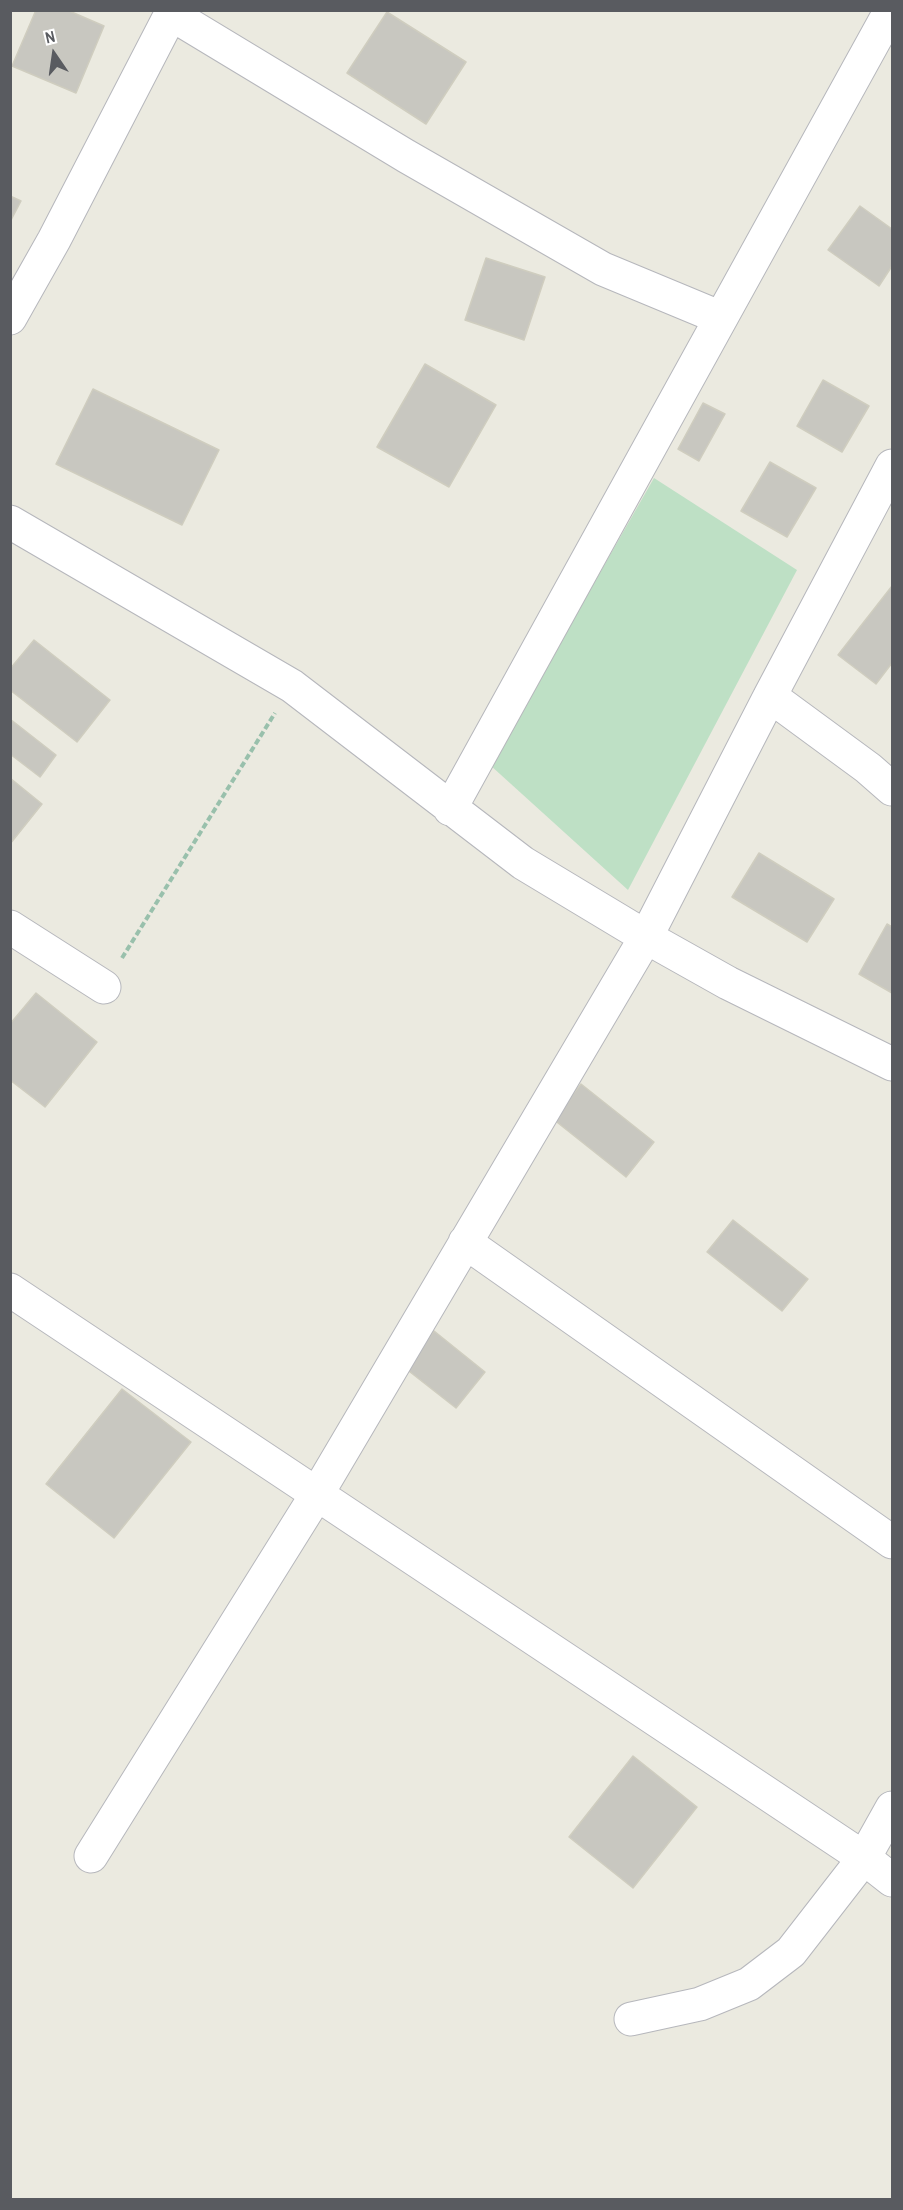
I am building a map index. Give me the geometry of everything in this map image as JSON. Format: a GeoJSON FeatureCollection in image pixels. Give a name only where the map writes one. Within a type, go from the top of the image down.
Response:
{"type":"FeatureCollection","features":[{"type":"Feature","properties":{"kind":"street"},"geometry":{"type":"LineString","coordinates":[[450,809],[891,10]]}},
{"type":"Feature","properties":{"kind":"street"},"geometry":{"type":"LineString","coordinates":[[10,318],[60,229],[172,12],[406,156],[603,269],[721,318]]}},
{"type":"Feature","properties":{"kind":"street"},"geometry":{"type":"LineString","coordinates":[[91,1856],[317,1494],[646,937],[892,466]]}},
{"type":"Feature","properties":{"kind":"street"},"geometry":{"type":"LineString","coordinates":[[10,522],[292,686],[523,863],[728,983],[892,1064]]}},
{"type":"Feature","properties":{"kind":"street"},"geometry":{"type":"LineString","coordinates":[[770,696],[868,768],[892,789]]}},
{"type":"Feature","properties":{"kind":"street"},"geometry":{"type":"LineString","coordinates":[[10,927],[104,987]]}},
{"type":"Feature","properties":{"kind":"street"},"geometry":{"type":"LineString","coordinates":[[465,1242],[892,1542]]}},
{"type":"Feature","properties":{"kind":"street"},"geometry":{"type":"LineString","coordinates":[[10,1290],[864,1858],[892,1880]]}},
{"type":"Feature","properties":{"kind":"street"},"geometry":{"type":"LineString","coordinates":[[631,2019],[700,2004],[749,1984],[791,1952],[864,1858],[892,1808]]}},
{"type":"Feature","properties":{"kind":"path"},"geometry":{"type":"LineString","coordinates":[[104,987],[292,686]]}},
{"type":"Feature","properties":{"kind":"green space"},"geometry":{"type":"Polygon","coordinates":[[[654,478],[797,570],[628,890],[490,765],[654,478]]]}},
{"type":"Feature","properties":{"kind":"building"},"geometry":{"type":"Polygon","coordinates":[[[36,10],[67,10],[104,26],[76,93],[12,66],[36,10]]]}},
{"type":"Feature","properties":{"kind":"building"},"geometry":{"type":"Polygon","coordinates":[[[387,12],[466,62],[426,124],[347,73],[387,12]]]}},
{"type":"Feature","properties":{"kind":"building"},"geometry":{"type":"Polygon","coordinates":[[[10,196],[21,201],[10,222],[10,196]]]}},
{"type":"Feature","properties":{"kind":"building"},"geometry":{"type":"Polygon","coordinates":[[[860,206],[892,229],[892,266],[879,286],[828,250],[860,206]]]}},
{"type":"Feature","properties":{"kind":"building"},"geometry":{"type":"Polygon","coordinates":[[[486,258],[545,277],[524,340],[465,320],[486,258]]]}},
{"type":"Feature","properties":{"kind":"building"},"geometry":{"type":"Polygon","coordinates":[[[425,364],[496,405],[449,487],[377,447],[425,364]]]}},
{"type":"Feature","properties":{"kind":"building"},"geometry":{"type":"Polygon","coordinates":[[[823,380],[869,406],[842,452],[797,426],[823,380]]]}},
{"type":"Feature","properties":{"kind":"building"},"geometry":{"type":"Polygon","coordinates":[[[93,389],[219,450],[182,525],[56,464],[93,389]]]}},
{"type":"Feature","properties":{"kind":"building"},"geometry":{"type":"Polygon","coordinates":[[[703,403],[725,414],[699,461],[678,449],[703,403]]]}},
{"type":"Feature","properties":{"kind":"building"},"geometry":{"type":"Polygon","coordinates":[[[770,462],[816,488],[787,537],[741,511],[770,462]]]}},
{"type":"Feature","properties":{"kind":"building"},"geometry":{"type":"Polygon","coordinates":[[[892,586],[892,663],[876,684],[838,655],[892,586]]]}},
{"type":"Feature","properties":{"kind":"building"},"geometry":{"type":"Polygon","coordinates":[[[34,640],[110,700],[77,742],[10,690],[10,669],[34,640]]]}},
{"type":"Feature","properties":{"kind":"building"},"geometry":{"type":"Polygon","coordinates":[[[10,719],[56,755],[40,777],[10,754],[10,719]]]}},
{"type":"Feature","properties":{"kind":"building"},"geometry":{"type":"Polygon","coordinates":[[[10,778],[42,804],[10,844],[10,778]]]}},
{"type":"Feature","properties":{"kind":"building"},"geometry":{"type":"Polygon","coordinates":[[[759,853],[834,899],[807,942],[732,897],[759,853]]]}},
{"type":"Feature","properties":{"kind":"building"},"geometry":{"type":"Polygon","coordinates":[[[887,924],[892,927],[892,993],[859,974],[887,924]]]}},
{"type":"Feature","properties":{"kind":"building"},"geometry":{"type":"Polygon","coordinates":[[[36,993],[97,1042],[45,1107],[10,1080],[10,1024],[36,993]]]}},
{"type":"Feature","properties":{"kind":"building"},"geometry":{"type":"Polygon","coordinates":[[[581,1084],[654,1142],[626,1177],[553,1119],[581,1084]]]}},
{"type":"Feature","properties":{"kind":"building"},"geometry":{"type":"Polygon","coordinates":[[[733,1220],[808,1279],[782,1311],[707,1252],[733,1220]]]}},
{"type":"Feature","properties":{"kind":"building"},"geometry":{"type":"Polygon","coordinates":[[[434,1331],[485,1372],[456,1408],[405,1368],[434,1331]]]}},
{"type":"Feature","properties":{"kind":"building"},"geometry":{"type":"Polygon","coordinates":[[[122,1389],[191,1442],[114,1538],[46,1484],[122,1389]]]}},
{"type":"Feature","properties":{"kind":"building"},"geometry":{"type":"Polygon","coordinates":[[[633,1756],[697,1807],[633,1888],[569,1837],[633,1756]]]}}]}
